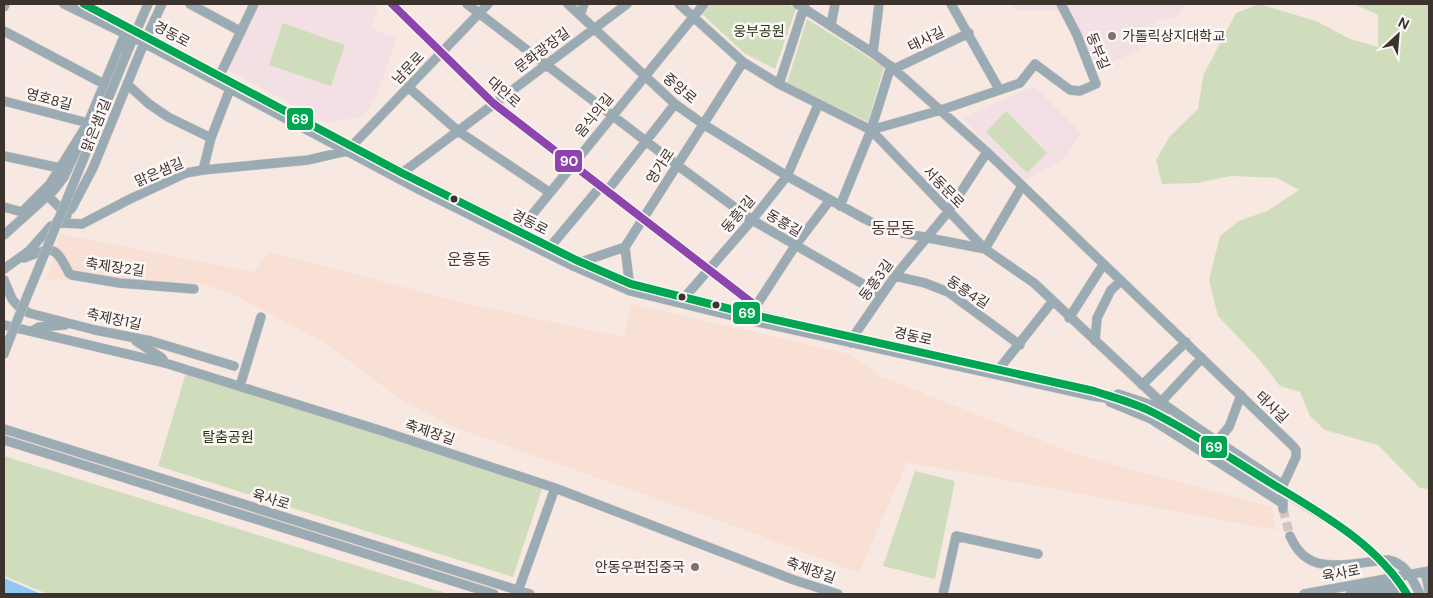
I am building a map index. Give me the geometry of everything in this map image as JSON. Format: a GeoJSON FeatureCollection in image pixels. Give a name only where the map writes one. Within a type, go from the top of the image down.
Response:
{"type":"FeatureCollection","features":[{"type":"Feature","properties":{"kind":"street","name":"경동로"},"geometry":{"type":"LineString","coordinates":[[64,4],[220,75],[420,190],[580,270],[630,287],[754,314]]}},
{"type":"Feature","properties":{"kind":"street","name":"경동로"},"geometry":{"type":"LineString","coordinates":[[84,4],[131,34]]}},
{"type":"Feature","properties":{"kind":"street"},"geometry":{"type":"LineString","coordinates":[[4,235],[48,196],[64,177],[104,84],[148,4]]}},
{"type":"Feature","properties":{"kind":"street","name":"맑은샘1길"},"geometry":{"type":"LineString","coordinates":[[51,226],[76,202],[93,168],[162,4]]}},
{"type":"Feature","properties":{"kind":"street"},"geometry":{"type":"LineString","coordinates":[[190,4],[240,31]]}},
{"type":"Feature","properties":{"kind":"street"},"geometry":{"type":"LineString","coordinates":[[220,75],[254,4]]}},
{"type":"Feature","properties":{"kind":"street","name":"동흥길"},"geometry":{"type":"LineString","coordinates":[[467,4],[545,65],[752,220],[882,295]]}},
{"type":"Feature","properties":{"kind":"street","name":"남문로"},"geometry":{"type":"LineString","coordinates":[[349,149],[488,4]]}},
{"type":"Feature","properties":{"kind":"street","name":"중앙로"},"geometry":{"type":"LineString","coordinates":[[568,4],[675,104],[703,124],[787,176],[888,230],[985,249]]}},
{"type":"Feature","properties":{"kind":"street"},"geometry":{"type":"LineString","coordinates":[[580,15],[584,4]]}},
{"type":"Feature","properties":{"kind":"street","name":"문화광장길"},"geometry":{"type":"LineString","coordinates":[[402,173],[493,103],[628,4]]}},
{"type":"Feature","properties":{"kind":"street","name":"서동문로"},"geometry":{"type":"LineString","coordinates":[[679,4],[743,62],[818,105],[871,130],[985,249],[1034,283],[1142,386],[1175,412]]}},
{"type":"Feature","properties":{"kind":"street","name":"음식의길"},"geometry":{"type":"LineString","coordinates":[[518,232],[704,4]]}},
{"type":"Feature","properties":{"kind":"street"},"geometry":{"type":"LineString","coordinates":[[831,25],[835,4]]}},
{"type":"Feature","properties":{"kind":"street"},"geometry":{"type":"LineString","coordinates":[[874,53],[879,4]]}},
{"type":"Feature","properties":{"kind":"street"},"geometry":{"type":"LineString","coordinates":[[871,130],[941,110],[999,90],[969,33],[951,4]]}},
{"type":"Feature","properties":{"kind":"street","name":"동부길"},"geometry":{"type":"LineString","coordinates":[[999,90],[1020,83],[1035,64],[1070,90],[1080,92],[1096,84],[1077,35],[1062,4]]}},
{"type":"Feature","properties":{"kind":"street","name":"대안로"},"geometry":{"type":"LineString","coordinates":[[396,5],[493,103],[709,270],[754,314]]}},
{"type":"Feature","properties":{"kind":"street"},"geometry":{"type":"LineString","coordinates":[[779,84],[801,5]]}},
{"type":"Feature","properties":{"kind":"street","name":"태사길"},"geometry":{"type":"LineString","coordinates":[[801,5],[874,53],[941,110],[988,152],[1103,265],[1241,395],[1296,450],[1296,457],[1283,484]]}},
{"type":"Feature","properties":{"kind":"street"},"geometry":{"type":"LineString","coordinates":[[4,31],[104,84]]}},
{"type":"Feature","properties":{"kind":"street","name":"태사길"},"geometry":{"type":"LineString","coordinates":[[892,67],[969,33]]}},
{"type":"Feature","properties":{"kind":"street"},"geometry":{"type":"LineString","coordinates":[[4,354],[126,55],[131,34]]}},
{"type":"Feature","properties":{"kind":"street","name":"경동로"},"geometry":{"type":"LineString","coordinates":[[146,40],[230,89],[630,287],[754,314],[852,340],[1124,401],[1146,409],[1175,424],[1344,529],[1365,545],[1385,565],[1407,594]]}},
{"type":"Feature","properties":{"kind":"street","name":"영가로"},"geometry":{"type":"LineString","coordinates":[[625,247],[743,62]]}},
{"type":"Feature","properties":{"kind":"street"},"geometry":{"type":"LineString","coordinates":[[840,206],[871,130],[892,67]]}},
{"type":"Feature","properties":{"kind":"street"},"geometry":{"type":"LineString","coordinates":[[127,84],[149,104],[168,116],[212,138]]}},
{"type":"Feature","properties":{"kind":"street"},"geometry":{"type":"LineString","coordinates":[[408,87],[458,130],[550,192]]}},
{"type":"Feature","properties":{"kind":"street"},"geometry":{"type":"LineString","coordinates":[[203,170],[212,138],[230,89]]}},
{"type":"Feature","properties":{"kind":"street","name":"영호8길"},"geometry":{"type":"LineString","coordinates":[[4,101],[85,127]]}},
{"type":"Feature","properties":{"kind":"street"},"geometry":{"type":"LineString","coordinates":[[550,248],[646,141],[675,104]]}},
{"type":"Feature","properties":{"kind":"street"},"geometry":{"type":"LineString","coordinates":[[787,176],[818,105]]}},
{"type":"Feature","properties":{"kind":"street"},"geometry":{"type":"LineString","coordinates":[[4,207],[22,212],[40,195],[60,168],[85,127]]}},
{"type":"Feature","properties":{"kind":"street","name":"맑은샘길"},"geometry":{"type":"LineString","coordinates":[[51,226],[62,223],[82,224],[178,177],[203,170],[299,161],[349,149]]}},
{"type":"Feature","properties":{"kind":"street"},"geometry":{"type":"LineString","coordinates":[[948,212],[988,152]]}},
{"type":"Feature","properties":{"kind":"street"},"geometry":{"type":"LineString","coordinates":[[4,156],[60,168]]}},
{"type":"Feature","properties":{"kind":"street","name":"동흥1길"},"geometry":{"type":"LineString","coordinates":[[709,270],[787,176]]}},
{"type":"Feature","properties":{"kind":"street"},"geometry":{"type":"LineString","coordinates":[[985,249],[1022,186]]}},
{"type":"Feature","properties":{"kind":"street"},"geometry":{"type":"LineString","coordinates":[[48,196],[66,213],[73,224]]}},
{"type":"Feature","properties":{"kind":"street"},"geometry":{"type":"LineString","coordinates":[[754,314],[796,246],[830,200]]}},
{"type":"Feature","properties":{"kind":"street","name":"동흥3길"},"geometry":{"type":"LineString","coordinates":[[852,340],[882,295],[926,236],[948,212]]}},
{"type":"Feature","properties":{"kind":"street"},"geometry":{"type":"LineString","coordinates":[[4,269],[29,251],[51,226]]}},
{"type":"Feature","properties":{"kind":"street"},"geometry":{"type":"LineString","coordinates":[[581,262],[625,247],[630,287]]}},
{"type":"Feature","properties":{"kind":"street","name":"축제장2길"},"geometry":{"type":"LineString","coordinates":[[16,261],[45,250],[52,250],[58,254],[72,275],[119,283],[194,289]]}},
{"type":"Feature","properties":{"kind":"street"},"geometry":{"type":"LineString","coordinates":[[1069,318],[1103,265]]}},
{"type":"Feature","properties":{"kind":"street"},"geometry":{"type":"LineString","coordinates":[[684,298],[709,270]]}},
{"type":"Feature","properties":{"kind":"street","name":"동흥4길"},"geometry":{"type":"LineString","coordinates":[[896,276],[925,283],[948,292],[1020,345]]}},
{"type":"Feature","properties":{"kind":"street","name":"축제장1길"},"geometry":{"type":"LineString","coordinates":[[4,280],[12,299],[24,311],[72,325],[152,341],[234,366]]}},
{"type":"Feature","properties":{"kind":"street"},"geometry":{"type":"LineString","coordinates":[[1095,341],[1097,318],[1111,290],[1120,281]]}},
{"type":"Feature","properties":{"kind":"street"},"geometry":{"type":"LineString","coordinates":[[999,372],[1052,302]]}},
{"type":"Feature","properties":{"kind":"street"},"geometry":{"type":"LineString","coordinates":[[240,386],[261,317]]}},
{"type":"Feature","properties":{"kind":"street","name":"축제장길"},"geometry":{"type":"LineString","coordinates":[[4,325],[165,364],[240,386],[555,488],[794,580],[838,594]]}},
{"type":"Feature","properties":{"kind":"street"},"geometry":{"type":"LineString","coordinates":[[32,331],[39,327],[72,325]]}},
{"type":"Feature","properties":{"kind":"street"},"geometry":{"type":"LineString","coordinates":[[129,337],[150,349],[162,358],[165,364]]}},
{"type":"Feature","properties":{"kind":"street"},"geometry":{"type":"LineString","coordinates":[[1142,386],[1186,342]]}},
{"type":"Feature","properties":{"kind":"street"},"geometry":{"type":"LineString","coordinates":[[1161,402],[1202,358]]}},
{"type":"Feature","properties":{"kind":"street"},"geometry":{"type":"LineString","coordinates":[[1093,394],[1132,398],[1175,412],[1283,484],[1283,506],[1151,419],[1093,394]]}},
{"type":"Feature","properties":{"kind":"street"},"geometry":{"type":"LineString","coordinates":[[1218,441],[1229,427],[1241,395]]}},
{"type":"Feature","properties":{"kind":"street","name":"육사로"},"geometry":{"type":"LineString","coordinates":[[4,429],[517,593],[530,594]]}},
{"type":"Feature","properties":{"kind":"street","name":"육사로"},"geometry":{"type":"LineString","coordinates":[[4,440],[494,594]]}},
{"type":"Feature","properties":{"kind":"street"},"geometry":{"type":"LineString","coordinates":[[517,593],[555,488]]}},
{"type":"Feature","properties":{"kind":"street"},"geometry":{"type":"LineString","coordinates":[[943,594],[956,536],[1038,554]]}},
{"type":"Feature","properties":{"kind":"street"},"geometry":{"type":"LineString","coordinates":[[1290,536],[1296,548],[1308,559],[1322,564],[1388,560],[1399,564],[1410,574],[1420,594]]}},
{"type":"Feature","properties":{"kind":"street"},"geometry":{"type":"LineString","coordinates":[[1410,574],[1428,580]]}},
{"type":"Feature","properties":{"kind":"street","name":"육사로"},"geometry":{"type":"LineString","coordinates":[[1350,594],[1370,590],[1410,574]]}},
{"type":"Feature","properties":{"kind":"street","name":"육사로"},"geometry":{"type":"LineString","coordinates":[[1304,594],[1410,574]]}},
{"type":"Feature","properties":{"kind":"street"},"geometry":{"type":"LineString","coordinates":[[1370,590],[1392,589],[1398,594]]}},
{"type":"Feature","properties":{"kind":"shaded area"},"geometry":{"type":"Polygon","coordinates":[[[258,4],[373,4],[378,9],[371,29],[397,38],[377,94],[364,116],[327,123],[228,70],[255,6],[258,4]]]}},
{"type":"Feature","properties":{"kind":"shaded area","name":"가톨릭상지대학교"},"geometry":{"type":"Polygon","coordinates":[[[1012,4],[1185,4],[1178,17],[1156,21],[1145,47],[1096,70],[1061,11],[1015,11],[1012,4]]]}},
{"type":"Feature","properties":{"kind":"shaded area"},"geometry":{"type":"Polygon","coordinates":[[[1034,86],[1081,133],[1063,160],[1024,181],[962,118],[1034,86]]]}},
{"type":"Feature","properties":{"kind":"shaded area"},"geometry":{"type":"Polygon","coordinates":[[[60,234],[254,272],[269,252],[473,305],[624,337],[631,304],[849,354],[880,376],[1078,455],[1272,507],[1276,530],[907,462],[859,573],[742,529],[454,427],[400,399],[324,342],[228,292],[199,283],[46,280],[60,234]]]}},
{"type":"Feature","properties":{"kind":"green space","name":"웅부공원"},"geometry":{"type":"Polygon","coordinates":[[[711,4],[788,4],[796,9],[775,69],[744,53],[702,14],[711,4]]]}},
{"type":"Feature","properties":{"kind":"green space"},"geometry":{"type":"Polygon","coordinates":[[[1259,4],[1316,21],[1350,39],[1378,47],[1378,15],[1354,4],[1429,4],[1429,489],[1420,488],[1378,445],[1325,430],[1310,416],[1300,392],[1280,386],[1258,358],[1218,316],[1209,280],[1220,236],[1239,221],[1267,211],[1299,190],[1277,178],[1231,176],[1197,183],[1162,184],[1156,160],[1170,136],[1198,109],[1203,76],[1236,13],[1259,4]]]}},
{"type":"Feature","properties":{"kind":"green space"},"geometry":{"type":"Polygon","coordinates":[[[807,19],[884,67],[868,122],[787,83],[807,19]]]}},
{"type":"Feature","properties":{"kind":"green space"},"geometry":{"type":"Polygon","coordinates":[[[283,23],[345,45],[331,86],[269,65],[283,23]]]}},
{"type":"Feature","properties":{"kind":"green space"},"geometry":{"type":"Polygon","coordinates":[[[1006,111],[1047,153],[1027,173],[986,132],[1006,111]]]}},
{"type":"Feature","properties":{"kind":"green space","name":"탈춤공원"},"geometry":{"type":"Polygon","coordinates":[[[186,373],[543,486],[513,577],[158,466],[186,373]]]}},
{"type":"Feature","properties":{"kind":"green space"},"geometry":{"type":"Polygon","coordinates":[[[4,456],[448,594],[48,594],[4,576],[4,456]]]}},
{"type":"Feature","properties":{"kind":"green space"},"geometry":{"type":"Polygon","coordinates":[[[915,471],[955,481],[935,579],[883,566],[915,471]]]}},
{"type":"Feature","properties":{"kind":"water"},"geometry":{"type":"Polygon","coordinates":[[[4,578],[41,594],[4,594],[4,578]]]}},
{"type":"Feature","properties":{"kind":"tunnel"},"geometry":{"type":"LineString","coordinates":[[1283,509],[1290,536]]}},
{"type":"Feature","properties":{"kind":"transit line","name":"69"},"geometry":{"type":"LineString","coordinates":[[84,4],[402,173],[576,260],[631,284],[754,315],[1094,391],[1148,410],[1208,444],[1344,529],[1378,558],[1394,575],[1407,594]]}},
{"type":"Feature","properties":{"kind":"transit line","name":"90"},"geometry":{"type":"LineString","coordinates":[[392,4],[493,103],[756,306]]}},
{"type":"Feature","properties":{"kind":"place","name":"가톨릭상지대학교"},"geometry":{"type":"Point","coordinates":[1112,36]}},
{"type":"Feature","properties":{"kind":"place","name":"안동우편집중국"},"geometry":{"type":"Point","coordinates":[695,567]}},
{"type":"Feature","properties":{"kind":"district","name":"동문동"},"geometry":{"type":"Point","coordinates":[893,228]}},
{"type":"Feature","properties":{"kind":"district","name":"운흥동"},"geometry":{"type":"Point","coordinates":[469,259]}}]}
